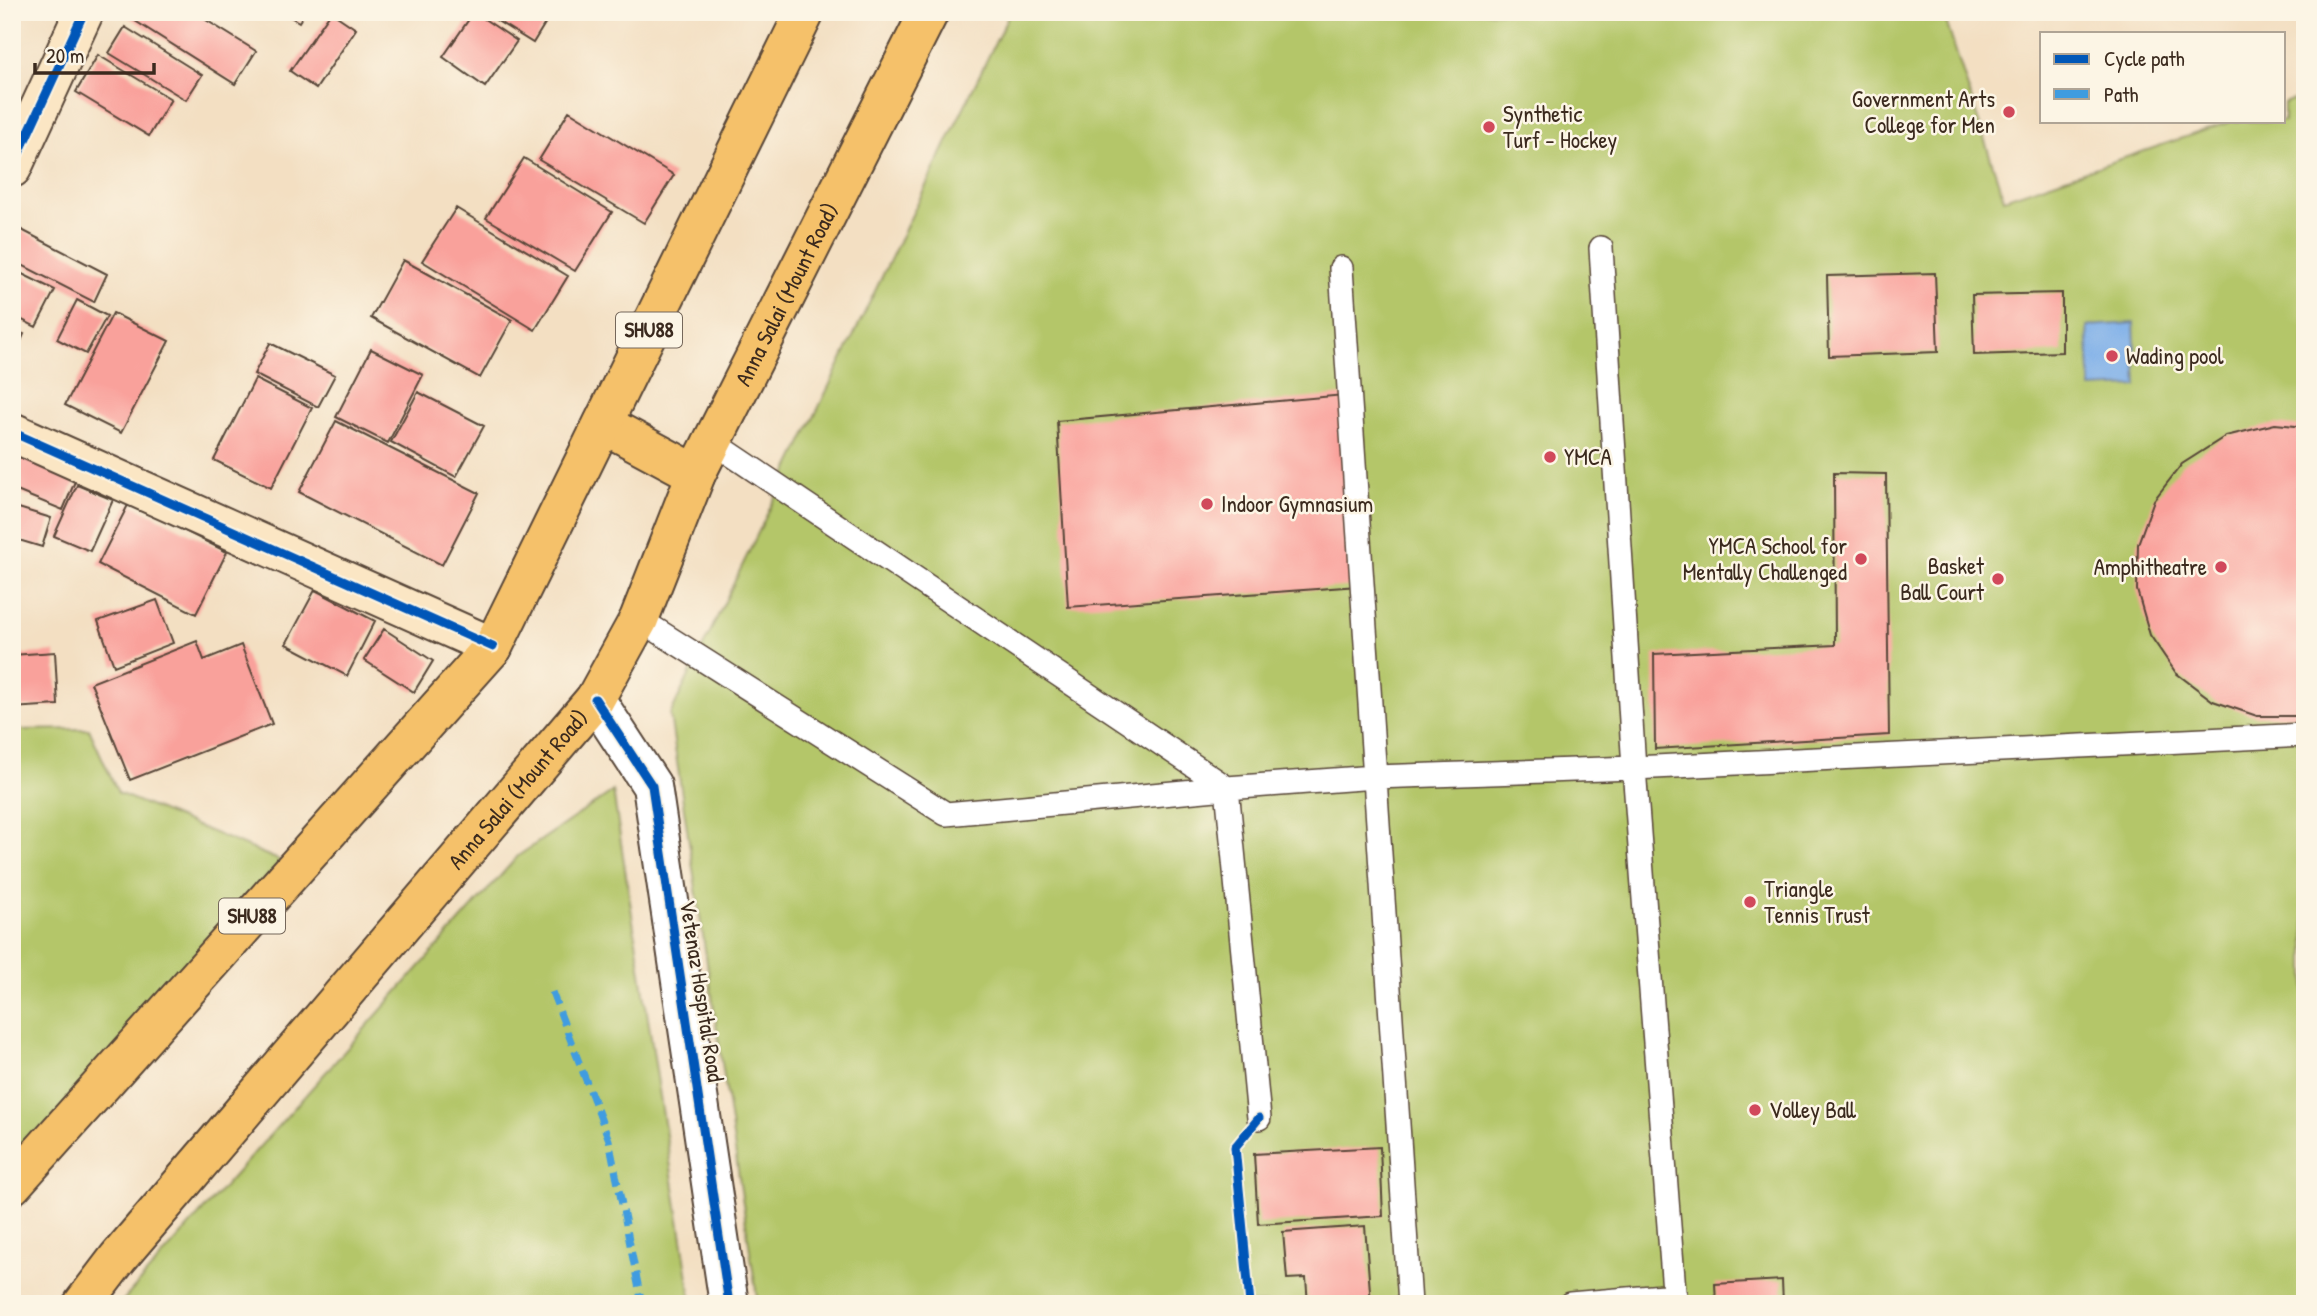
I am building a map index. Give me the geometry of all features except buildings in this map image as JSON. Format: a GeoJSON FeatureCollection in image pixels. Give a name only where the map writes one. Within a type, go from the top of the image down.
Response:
{"type":"FeatureCollection","features":[{"type":"Feature","properties":{"kind":"main road","name":"SHU88"},"geometry":{"type":"LineString","coordinates":[[12,1185],[493,647],[805,12]]}},
{"type":"Feature","properties":{"kind":"main road","name":"Anna Salai (Mount Road)"},"geometry":{"type":"LineString","coordinates":[[83,1304],[127,1248],[595,699],[639,619],[704,458],[929,12]]}},
{"type":"Feature","properties":{"kind":"main road"},"geometry":{"type":"LineString","coordinates":[[603,424],[704,458]]}},
{"type":"Feature","properties":{"kind":"street"},"geometry":{"type":"LineString","coordinates":[[12,168],[84,12]]}},
{"type":"Feature","properties":{"kind":"street"},"geometry":{"type":"LineString","coordinates":[[12,432],[493,647]]}},
{"type":"Feature","properties":{"kind":"street","name":"Vetenaz Hospital Road"},"geometry":{"type":"LineString","coordinates":[[595,699],[652,786],[729,1304]]}},
{"type":"Feature","properties":{"kind":"lane"},"geometry":{"type":"LineString","coordinates":[[1570,1304],[1675,1299],[1634,768],[1601,248]]}},
{"type":"Feature","properties":{"kind":"lane"},"geometry":{"type":"LineString","coordinates":[[1340,268],[1410,1304]]}},
{"type":"Feature","properties":{"kind":"lane"},"geometry":{"type":"LineString","coordinates":[[704,458],[1227,788]]}},
{"type":"Feature","properties":{"kind":"lane"},"geometry":{"type":"LineString","coordinates":[[639,619],[946,814],[1375,777],[1634,768],[2305,735]]}},
{"type":"Feature","properties":{"kind":"lane"},"geometry":{"type":"LineString","coordinates":[[1227,788],[1259,1118]]}},
{"type":"Feature","properties":{"kind":"green space","name":"YMCA"},"geometry":{"type":"Polygon","coordinates":[[[1010,12],[1943,12],[2004,199],[2229,122],[2286,122],[2286,102],[2305,96],[2305,1304],[758,1304],[670,715],[1010,12]]]}},
{"type":"Feature","properties":{"kind":"green space"},"geometry":{"type":"Polygon","coordinates":[[[89,729],[118,793],[281,861],[12,1165],[12,730],[89,729]]]}},
{"type":"Feature","properties":{"kind":"green space"},"geometry":{"type":"Polygon","coordinates":[[[613,791],[692,1304],[120,1304],[518,856],[613,791]]]}},
{"type":"Feature","properties":{"kind":"water","name":"Wading pool"},"geometry":{"type":"Polygon","coordinates":[[[2134,323],[2137,386],[2091,388],[2087,326],[2134,323]]]}},
{"type":"Feature","properties":{"kind":"marked path"},"geometry":{"type":"LineString","coordinates":[[552,992],[609,1140],[642,1304]]}},
{"type":"Feature","properties":{"kind":"cycle path"},"geometry":{"type":"LineString","coordinates":[[12,168],[84,12]]}},
{"type":"Feature","properties":{"kind":"cycle path"},"geometry":{"type":"LineString","coordinates":[[12,432],[493,647]]}},
{"type":"Feature","properties":{"kind":"cycle path"},"geometry":{"type":"LineString","coordinates":[[595,699],[652,786],[729,1304]]}},
{"type":"Feature","properties":{"kind":"cycle path"},"geometry":{"type":"LineString","coordinates":[[1250,1304],[1235,1147],[1259,1118]]}},
{"type":"Feature","properties":{"kind":"place","name":"Government Arts College for Men"},"geometry":{"type":"Point","coordinates":[2009,112]}},
{"type":"Feature","properties":{"kind":"place","name":"Synthetic Turf - Hockey"},"geometry":{"type":"Point","coordinates":[1489,127]}},
{"type":"Feature","properties":{"kind":"place","name":"Wading pool"},"geometry":{"type":"Point","coordinates":[2112,356]}},
{"type":"Feature","properties":{"kind":"place","name":"YMCA"},"geometry":{"type":"Point","coordinates":[1550,457]}},
{"type":"Feature","properties":{"kind":"place","name":"Indoor Gymnasium"},"geometry":{"type":"Point","coordinates":[1207,504]}},
{"type":"Feature","properties":{"kind":"place","name":"YMCA School for Mentally Challenged"},"geometry":{"type":"Point","coordinates":[1861,559]}},
{"type":"Feature","properties":{"kind":"place","name":"Amphitheatre"},"geometry":{"type":"Point","coordinates":[2221,567]}},
{"type":"Feature","properties":{"kind":"place","name":"Basket Ball Court"},"geometry":{"type":"Point","coordinates":[1998,579]}},
{"type":"Feature","properties":{"kind":"place","name":"Triangle Tennis Trust"},"geometry":{"type":"Point","coordinates":[1750,902]}},
{"type":"Feature","properties":{"kind":"place","name":"Volley Ball"},"geometry":{"type":"Point","coordinates":[1755,1110]}}]}
